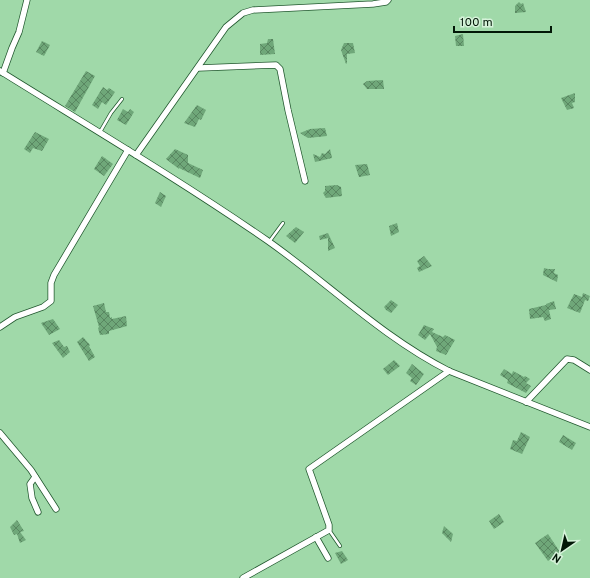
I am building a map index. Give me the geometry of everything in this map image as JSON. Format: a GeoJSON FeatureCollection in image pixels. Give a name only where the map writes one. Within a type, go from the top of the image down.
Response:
{"type":"FeatureCollection","features":[{"type":"Feature","properties":{"kind":"street"},"geometry":{"type":"LineString","coordinates":[[27,0],[19,32],[1,72],[179,182],[269,242],[390,335],[435,364],[449,371],[590,427]]}},
{"type":"Feature","properties":{"kind":"street"},"geometry":{"type":"LineString","coordinates":[[136,155],[199,68],[226,27],[243,13],[253,10],[373,4],[386,2],[388,0]]}},
{"type":"Feature","properties":{"kind":"street"},"geometry":{"type":"LineString","coordinates":[[199,68],[276,65],[280,69],[291,124],[305,181]]}},
{"type":"Feature","properties":{"kind":"street"},"geometry":{"type":"LineString","coordinates":[[0,327],[15,317],[43,307],[50,301],[51,284],[54,275],[128,150]]}},
{"type":"Feature","properties":{"kind":"street"},"geometry":{"type":"LineString","coordinates":[[526,402],[567,359],[574,360],[590,370]]}},
{"type":"Feature","properties":{"kind":"street"},"geometry":{"type":"LineString","coordinates":[[243,578],[329,530],[330,525],[309,469],[449,371]]}},
{"type":"Feature","properties":{"kind":"street"},"geometry":{"type":"LineString","coordinates":[[0,433],[31,470],[56,509]]}},
{"type":"Feature","properties":{"kind":"street"},"geometry":{"type":"LineString","coordinates":[[35,477],[30,484],[32,498],[38,512]]}},
{"type":"Feature","properties":{"kind":"street"},"geometry":{"type":"LineString","coordinates":[[316,537],[328,558]]}},
{"type":"Feature","properties":{"kind":"lane"},"geometry":{"type":"LineString","coordinates":[[100,133],[111,113],[122,99]]}},
{"type":"Feature","properties":{"kind":"lane"},"geometry":{"type":"LineString","coordinates":[[269,242],[283,223]]}},
{"type":"Feature","properties":{"kind":"lane"},"geometry":{"type":"LineString","coordinates":[[329,530],[340,546]]}},
{"type":"Feature","properties":{"kind":"building"},"geometry":{"type":"Polygon","coordinates":[[[519,2],[521,4],[523,3],[526,12],[515,13],[515,6],[519,2]]]}},
{"type":"Feature","properties":{"kind":"building"},"geometry":{"type":"Polygon","coordinates":[[[463,34],[464,46],[456,46],[455,36],[463,34]]]}},
{"type":"Feature","properties":{"kind":"building"},"geometry":{"type":"Polygon","coordinates":[[[268,39],[273,39],[275,54],[260,55],[260,44],[267,43],[268,39]]]}},
{"type":"Feature","properties":{"kind":"building"},"geometry":{"type":"Polygon","coordinates":[[[42,41],[50,45],[44,56],[36,52],[42,41]]]}},
{"type":"Feature","properties":{"kind":"building"},"geometry":{"type":"Polygon","coordinates":[[[344,43],[353,43],[355,53],[347,54],[346,64],[341,50],[344,43]]]}},
{"type":"Feature","properties":{"kind":"building"},"geometry":{"type":"Polygon","coordinates":[[[86,71],[95,76],[75,112],[65,106],[86,71]]]}},
{"type":"Feature","properties":{"kind":"building"},"geometry":{"type":"Polygon","coordinates":[[[383,80],[384,89],[367,89],[363,84],[367,81],[383,80]]]}},
{"type":"Feature","properties":{"kind":"building"},"geometry":{"type":"Polygon","coordinates":[[[103,87],[107,90],[109,88],[115,92],[106,105],[102,102],[98,109],[92,105],[103,87]]]}},
{"type":"Feature","properties":{"kind":"building"},"geometry":{"type":"Polygon","coordinates":[[[575,93],[575,102],[572,103],[574,108],[567,110],[561,98],[575,93]]]}},
{"type":"Feature","properties":{"kind":"building"},"geometry":{"type":"Polygon","coordinates":[[[197,105],[206,110],[201,120],[199,119],[195,127],[184,123],[197,105]]]}},
{"type":"Feature","properties":{"kind":"building"},"geometry":{"type":"Polygon","coordinates":[[[123,109],[128,112],[130,109],[134,112],[126,125],[117,120],[123,109]]]}},
{"type":"Feature","properties":{"kind":"building"},"geometry":{"type":"Polygon","coordinates":[[[325,128],[327,136],[308,138],[300,133],[310,129],[325,128]]]}},
{"type":"Feature","properties":{"kind":"building"},"geometry":{"type":"Polygon","coordinates":[[[35,132],[49,139],[42,151],[33,148],[30,153],[24,149],[35,132]]]}},
{"type":"Feature","properties":{"kind":"building"},"geometry":{"type":"Polygon","coordinates":[[[175,149],[188,155],[188,163],[203,170],[200,178],[179,169],[166,159],[175,149]]]}},
{"type":"Feature","properties":{"kind":"building"},"geometry":{"type":"Polygon","coordinates":[[[330,149],[332,158],[315,162],[313,154],[320,157],[322,153],[325,154],[330,149]]]}},
{"type":"Feature","properties":{"kind":"building"},"geometry":{"type":"Polygon","coordinates":[[[102,156],[113,164],[104,176],[94,169],[102,156]]]}},
{"type":"Feature","properties":{"kind":"building"},"geometry":{"type":"Polygon","coordinates":[[[367,164],[370,175],[359,177],[355,165],[367,164]]]}},
{"type":"Feature","properties":{"kind":"building"},"geometry":{"type":"Polygon","coordinates":[[[337,185],[341,187],[342,196],[326,198],[323,193],[325,191],[325,186],[337,185]]]}},
{"type":"Feature","properties":{"kind":"building"},"geometry":{"type":"Polygon","coordinates":[[[160,192],[166,196],[161,207],[155,203],[160,192]]]}},
{"type":"Feature","properties":{"kind":"building"},"geometry":{"type":"Polygon","coordinates":[[[397,223],[399,232],[391,236],[389,226],[397,223]]]}},
{"type":"Feature","properties":{"kind":"building"},"geometry":{"type":"Polygon","coordinates":[[[296,227],[304,232],[295,243],[286,236],[296,227]]]}},
{"type":"Feature","properties":{"kind":"building"},"geometry":{"type":"Polygon","coordinates":[[[328,233],[335,248],[328,251],[328,238],[320,240],[319,236],[328,233]]]}},
{"type":"Feature","properties":{"kind":"building"},"geometry":{"type":"Polygon","coordinates":[[[424,256],[432,266],[419,272],[417,268],[420,266],[417,261],[424,256]]]}},
{"type":"Feature","properties":{"kind":"building"},"geometry":{"type":"Polygon","coordinates":[[[544,268],[555,269],[554,273],[558,275],[557,282],[543,275],[544,268]]]}},
{"type":"Feature","properties":{"kind":"building"},"geometry":{"type":"Polygon","coordinates":[[[583,293],[590,296],[588,301],[585,300],[580,313],[567,308],[574,294],[582,297],[583,293]]]}},
{"type":"Feature","properties":{"kind":"building"},"geometry":{"type":"Polygon","coordinates":[[[391,300],[398,305],[391,313],[384,307],[391,300]]]}},
{"type":"Feature","properties":{"kind":"building"},"geometry":{"type":"Polygon","coordinates":[[[554,301],[556,309],[549,310],[551,319],[545,321],[543,317],[530,319],[529,309],[546,305],[554,301]]]}},
{"type":"Feature","properties":{"kind":"building"},"geometry":{"type":"Polygon","coordinates":[[[104,303],[106,312],[109,312],[110,318],[112,317],[112,319],[126,316],[127,326],[109,331],[109,334],[100,335],[93,306],[104,303]]]}},
{"type":"Feature","properties":{"kind":"building"},"geometry":{"type":"Polygon","coordinates":[[[53,319],[60,329],[49,335],[41,323],[53,319]]]}},
{"type":"Feature","properties":{"kind":"building"},"geometry":{"type":"Polygon","coordinates":[[[424,325],[434,329],[432,332],[443,337],[445,335],[455,340],[446,355],[436,351],[437,347],[430,334],[425,340],[418,335],[424,325]]]}},
{"type":"Feature","properties":{"kind":"building"},"geometry":{"type":"Polygon","coordinates":[[[83,337],[90,345],[89,346],[95,357],[89,361],[77,342],[83,337]]]}},
{"type":"Feature","properties":{"kind":"building"},"geometry":{"type":"Polygon","coordinates":[[[59,340],[64,347],[67,346],[70,352],[63,358],[52,343],[59,340]]]}},
{"type":"Feature","properties":{"kind":"building"},"geometry":{"type":"Polygon","coordinates":[[[394,360],[400,366],[388,375],[383,369],[394,360]]]}},
{"type":"Feature","properties":{"kind":"building"},"geometry":{"type":"Polygon","coordinates":[[[412,364],[424,374],[416,385],[410,381],[412,378],[406,373],[412,364]]]}},
{"type":"Feature","properties":{"kind":"building"},"geometry":{"type":"Polygon","coordinates":[[[504,369],[512,374],[513,371],[530,379],[526,383],[531,386],[526,393],[507,383],[508,380],[500,375],[504,369]]]}},
{"type":"Feature","properties":{"kind":"building"},"geometry":{"type":"Polygon","coordinates":[[[521,432],[530,437],[522,454],[510,449],[513,440],[517,441],[521,432]]]}},
{"type":"Feature","properties":{"kind":"building"},"geometry":{"type":"Polygon","coordinates":[[[563,435],[576,443],[572,450],[559,442],[563,435]]]}},
{"type":"Feature","properties":{"kind":"building"},"geometry":{"type":"Polygon","coordinates":[[[499,514],[504,522],[494,529],[489,521],[499,514]]]}},
{"type":"Feature","properties":{"kind":"building"},"geometry":{"type":"Polygon","coordinates":[[[17,520],[24,531],[20,532],[26,540],[20,543],[17,534],[14,535],[10,527],[17,520]]]}},
{"type":"Feature","properties":{"kind":"building"},"geometry":{"type":"Polygon","coordinates":[[[444,526],[453,534],[451,542],[442,533],[444,526]]]}},
{"type":"Feature","properties":{"kind":"building"},"geometry":{"type":"Polygon","coordinates":[[[548,534],[560,552],[548,561],[535,543],[548,534]]]}},
{"type":"Feature","properties":{"kind":"building"},"geometry":{"type":"Polygon","coordinates":[[[342,551],[348,560],[341,564],[335,553],[342,551]]]}}]}
